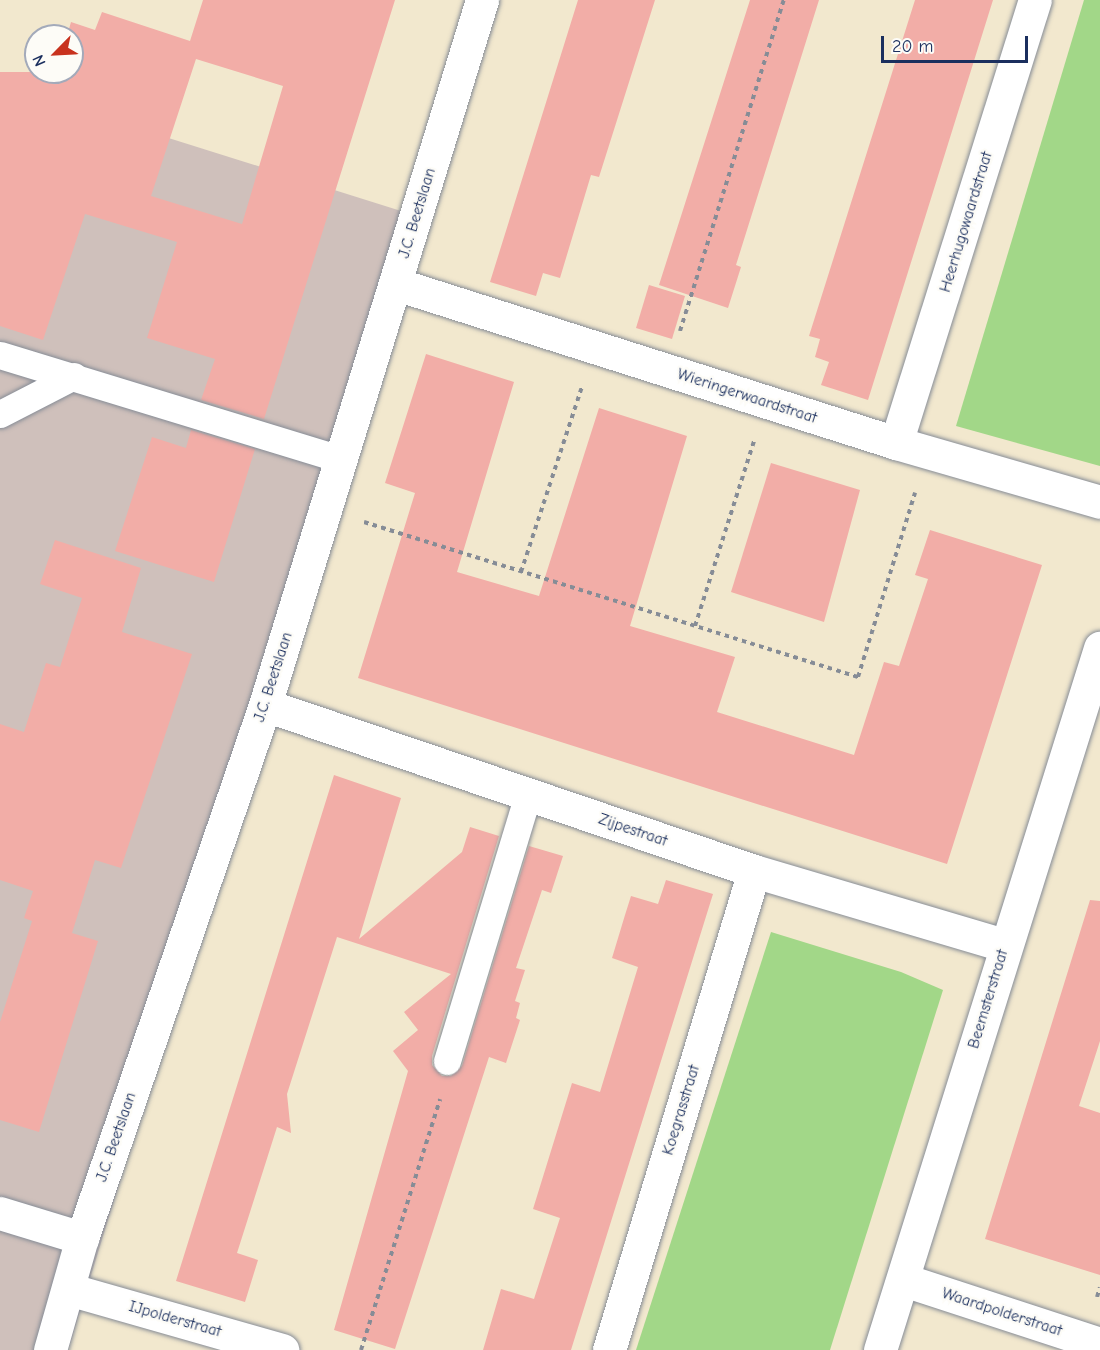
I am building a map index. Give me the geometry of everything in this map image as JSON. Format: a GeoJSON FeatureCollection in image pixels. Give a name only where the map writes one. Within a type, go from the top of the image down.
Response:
{"type":"FeatureCollection","features":[{"type":"Feature","properties":{"kind":"street","name":"J.C. Beetslaan"},"geometry":{"type":"LineString","coordinates":[[50,1350],[82,1238],[265,705],[482,0]]}},
{"type":"Feature","properties":{"kind":"street","name":"Heerhugowaardstraat"},"geometry":{"type":"LineString","coordinates":[[896,443],[1035,0]]}},
{"type":"Feature","properties":{"kind":"street","name":"Wieringerwaardstraat"},"geometry":{"type":"LineString","coordinates":[[396,284],[928,453],[1100,502]]}},
{"type":"Feature","properties":{"kind":"street","name":"Beemsterstraat"},"geometry":{"type":"LineString","coordinates":[[880,1350],[904,1280],[1004,945],[1100,648]]}},
{"type":"Feature","properties":{"kind":"street","name":"Zijpestraat"},"geometry":{"type":"LineString","coordinates":[[265,705],[754,871],[1004,945]]}},
{"type":"Feature","properties":{"kind":"street","name":"Koegrasstraat"},"geometry":{"type":"LineString","coordinates":[[609,1350],[754,871]]}},
{"type":"Feature","properties":{"kind":"street"},"geometry":{"type":"LineString","coordinates":[[0,1213],[82,1238]]}},
{"type":"Feature","properties":{"kind":"street","name":"Waardpolderstraat"},"geometry":{"type":"LineString","coordinates":[[904,1280],[1100,1344]]}},
{"type":"Feature","properties":{"kind":"street","name":"IJpolderstraat"},"geometry":{"type":"LineString","coordinates":[[68,1289],[282,1350]]}},
{"type":"Feature","properties":{"kind":"lane"},"geometry":{"type":"LineString","coordinates":[[0,355],[341,459]]}},
{"type":"Feature","properties":{"kind":"lane"},"geometry":{"type":"LineString","coordinates":[[0,414],[74,376]]}},
{"type":"Feature","properties":{"kind":"lane"},"geometry":{"type":"LineString","coordinates":[[447,1061],[528,794]]}},
{"type":"Feature","properties":{"kind":"path"},"geometry":{"type":"LineString","coordinates":[[667,370],[784,0]]}},
{"type":"Feature","properties":{"kind":"path"},"geometry":{"type":"LineString","coordinates":[[521,572],[595,347]]}},
{"type":"Feature","properties":{"kind":"path"},"geometry":{"type":"LineString","coordinates":[[695,626],[767,402]]}},
{"type":"Feature","properties":{"kind":"path"},"geometry":{"type":"LineString","coordinates":[[325,510],[858,677],[928,453]]}},
{"type":"Feature","properties":{"kind":"path"},"geometry":{"type":"LineString","coordinates":[[362,1350],[447,1076],[447,1061]]}},
{"type":"Feature","properties":{"kind":"shaded area"},"geometry":{"type":"Polygon","coordinates":[[[0,85],[417,216],[68,1350],[0,1350],[0,85]]]}},
{"type":"Feature","properties":{"kind":"green space"},"geometry":{"type":"Polygon","coordinates":[[[1084,0],[1100,0],[1100,466],[956,426],[1084,0]]]}},
{"type":"Feature","properties":{"kind":"green space"},"geometry":{"type":"Polygon","coordinates":[[[771,932],[901,972],[943,990],[830,1350],[636,1350],[771,932]]]}},
{"type":"Feature","properties":{"kind":"building"},"geometry":{"type":"Polygon","coordinates":[[[203,0],[395,0],[264,419],[201,400],[215,359],[147,338],[177,242],[85,214],[43,340],[0,326],[0,72],[24,72],[24,84],[84,84],[84,26],[95,30],[102,12],[190,41],[203,0]],[[196,59],[151,196],[242,224],[283,86],[196,59]]]}},
{"type":"Feature","properties":{"kind":"building"},"geometry":{"type":"Polygon","coordinates":[[[578,0],[655,0],[599,177],[591,175],[560,278],[543,273],[536,296],[490,282],[578,0]]]}},
{"type":"Feature","properties":{"kind":"building"},"geometry":{"type":"Polygon","coordinates":[[[750,0],[819,0],[736,265],[741,267],[728,308],[659,285],[750,0]]]}},
{"type":"Feature","properties":{"kind":"building"},"geometry":{"type":"Polygon","coordinates":[[[915,0],[993,0],[868,400],[821,385],[829,362],[815,357],[820,339],[809,336],[915,0]]]}},
{"type":"Feature","properties":{"kind":"building"},"geometry":{"type":"Polygon","coordinates":[[[649,285],[685,296],[672,339],[636,328],[649,285]]]}},
{"type":"Feature","properties":{"kind":"building"},"geometry":{"type":"Polygon","coordinates":[[[426,354],[514,382],[457,572],[539,596],[599,408],[687,436],[630,626],[735,657],[717,712],[854,755],[884,662],[899,666],[928,579],[915,575],[930,530],[1042,565],[947,864],[358,678],[415,493],[385,483],[426,354]]]}},
{"type":"Feature","properties":{"kind":"building"},"geometry":{"type":"Polygon","coordinates":[[[191,430],[255,449],[214,582],[115,551],[152,437],[186,448],[191,430]]]}},
{"type":"Feature","properties":{"kind":"building"},"geometry":{"type":"Polygon","coordinates":[[[771,463],[860,490],[824,622],[731,592],[771,463]]]}},
{"type":"Feature","properties":{"kind":"building"},"geometry":{"type":"Polygon","coordinates":[[[55,540],[141,568],[122,632],[192,654],[121,868],[95,860],[72,933],[98,941],[39,1132],[0,1120],[0,1022],[32,921],[24,918],[33,891],[0,880],[0,724],[24,732],[46,663],[60,667],[82,598],[40,584],[55,540]]]}},
{"type":"Feature","properties":{"kind":"building"},"geometry":{"type":"Polygon","coordinates":[[[334,775],[401,798],[359,939],[462,852],[470,827],[499,836],[432,1056],[432,1065],[442,1076],[451,1076],[462,1066],[529,846],[563,856],[551,893],[542,890],[516,968],[525,970],[515,1001],[520,1003],[516,1018],[520,1020],[506,1063],[489,1057],[395,1349],[334,1330],[408,1071],[393,1051],[418,1030],[404,1012],[451,974],[337,937],[287,1094],[291,1133],[277,1127],[237,1253],[258,1260],[245,1302],[176,1281],[334,775]]]}},
{"type":"Feature","properties":{"kind":"building"},"geometry":{"type":"Polygon","coordinates":[[[666,880],[713,894],[571,1350],[483,1350],[501,1289],[534,1299],[560,1218],[533,1209],[572,1083],[600,1092],[638,967],[612,958],[625,915],[631,896],[658,904],[666,880]]]}},
{"type":"Feature","properties":{"kind":"building"},"geometry":{"type":"Polygon","coordinates":[[[1090,900],[1100,901],[1100,1041],[1079,1106],[1100,1113],[1100,1275],[985,1239],[1090,900]]]}}]}
